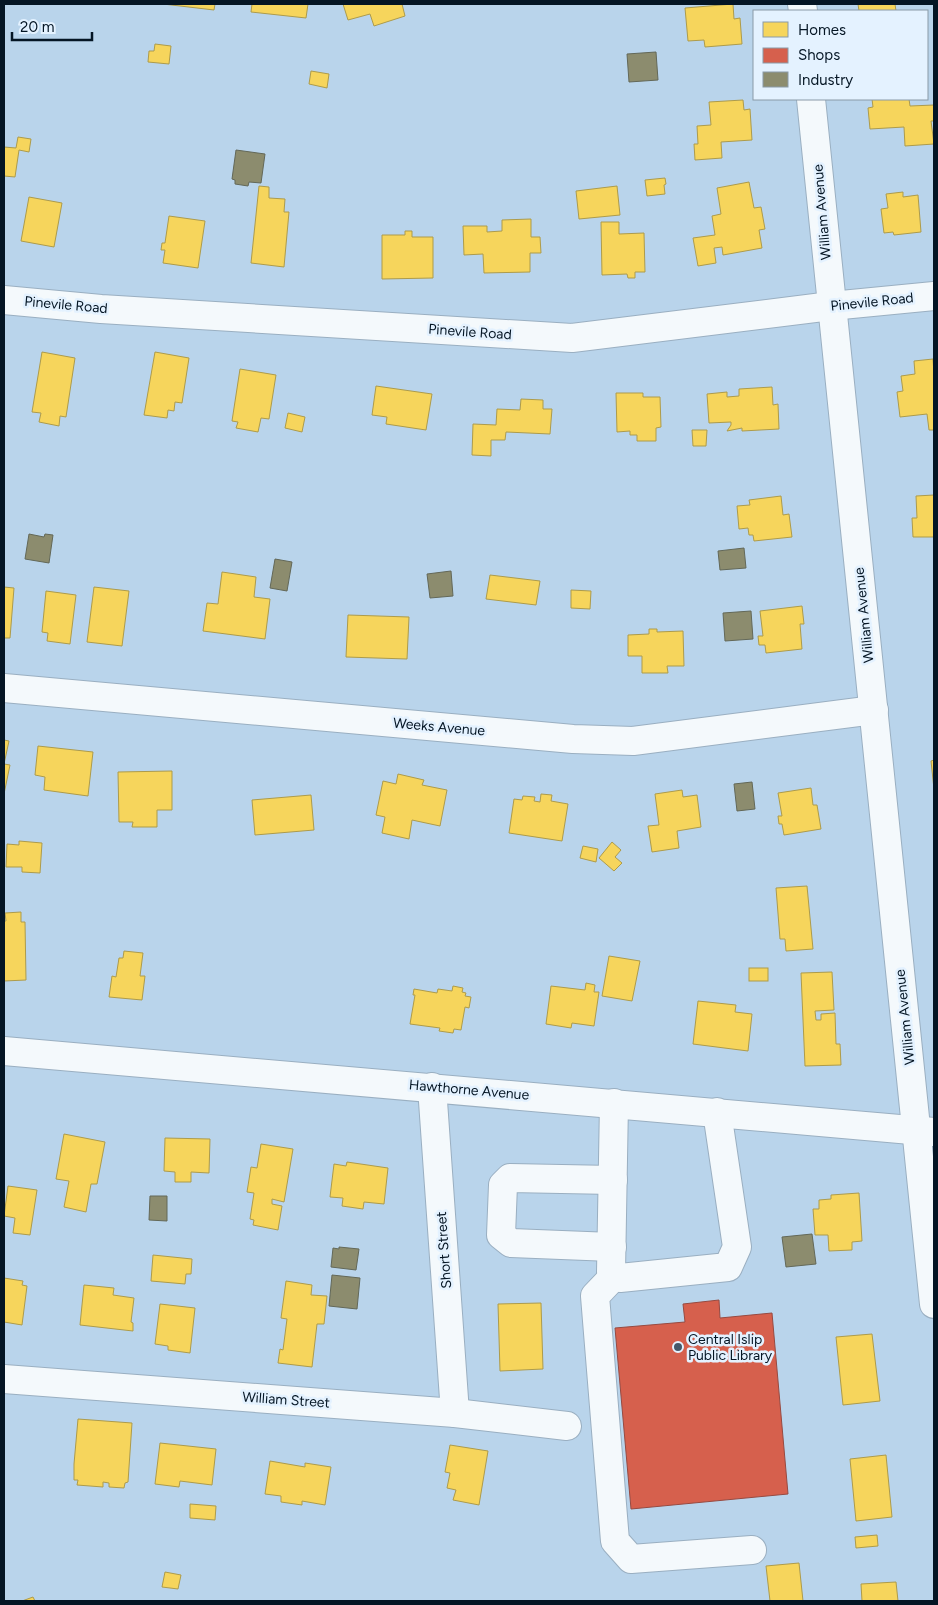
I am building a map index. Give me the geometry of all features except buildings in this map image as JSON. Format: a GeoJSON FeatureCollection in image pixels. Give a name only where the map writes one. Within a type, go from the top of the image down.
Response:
{"type":"FeatureCollection","features":[{"type":"Feature","properties":{"kind":"street","name":"William Avenue"},"geometry":{"type":"LineString","coordinates":[[811,100],[874,710],[925,1131],[934,1304]]}},
{"type":"Feature","properties":{"kind":"street","name":"Pinevile Road"},"geometry":{"type":"LineString","coordinates":[[4,300],[101,309],[572,338],[831,306],[934,296]]}},
{"type":"Feature","properties":{"kind":"street","name":"Weeks Avenue"},"geometry":{"type":"LineString","coordinates":[[4,688],[573,739],[633,740],[874,710]]}},
{"type":"Feature","properties":{"kind":"street","name":"Hawthorne Avenue"},"geometry":{"type":"LineString","coordinates":[[4,1051],[925,1131]]}},
{"type":"Feature","properties":{"kind":"street","name":"Short Street"},"geometry":{"type":"LineString","coordinates":[[432,1087],[455,1413]]}},
{"type":"Feature","properties":{"kind":"street"},"geometry":{"type":"LineString","coordinates":[[614,1103],[611,1272],[620,1278],[728,1267],[737,1247],[717,1112]]}},
{"type":"Feature","properties":{"kind":"street"},"geometry":{"type":"LineString","coordinates":[[612,1247],[511,1242],[501,1235],[503,1185],[510,1178],[613,1180]]}},
{"type":"Feature","properties":{"kind":"street"},"geometry":{"type":"LineString","coordinates":[[615,1275],[596,1296],[614,1541],[631,1559],[752,1550]]}},
{"type":"Feature","properties":{"kind":"street","name":"William Street"},"geometry":{"type":"LineString","coordinates":[[4,1379],[455,1413],[567,1426]]}},
{"type":"Feature","properties":{"kind":"place","name":"Central Islip Public Library"},"geometry":{"type":"Point","coordinates":[678,1347]}}]}
